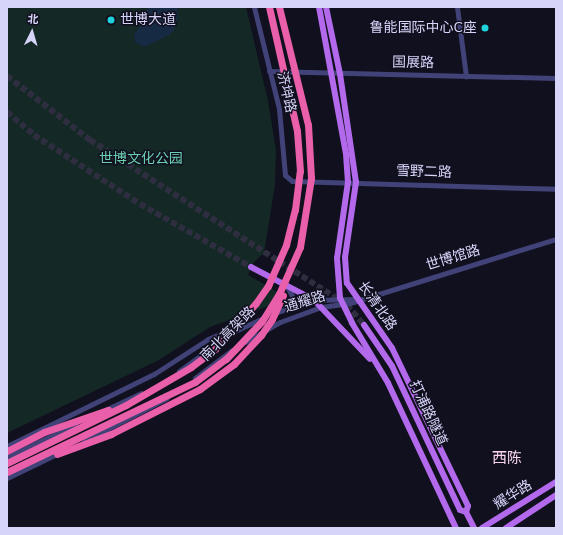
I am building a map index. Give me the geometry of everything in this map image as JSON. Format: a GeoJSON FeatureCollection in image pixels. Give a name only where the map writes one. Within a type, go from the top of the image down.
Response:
{"type":"FeatureCollection","features":[{"type":"Feature","properties":{"kind":"highway","name":"南北高架路"},"geometry":{"type":"LineString","coordinates":[[7,463],[126,405],[191,367],[216,348],[260,297],[286,245],[295,210],[300,171],[297,131],[269,7]]}},
{"type":"Feature","properties":{"kind":"highway","name":"南北高架路"},"geometry":{"type":"LineString","coordinates":[[7,472],[195,382],[226,359],[262,321],[288,275],[305,224],[311,178],[311,147],[279,7]]}},
{"type":"Feature","properties":{"kind":"highway"},"geometry":{"type":"LineString","coordinates":[[57,454],[111,434],[200,389],[234,364],[272,320],[288,275]]}},
{"type":"Feature","properties":{"kind":"highway"},"geometry":{"type":"LineString","coordinates":[[7,451],[73,420],[126,405]]}},
{"type":"Feature","properties":{"kind":"main road","name":"长清北路"},"geometry":{"type":"LineString","coordinates":[[319,7],[346,154],[348,182],[337,258],[342,302],[391,389],[456,528]]}},
{"type":"Feature","properties":{"kind":"main road","name":"长清北路"},"geometry":{"type":"LineString","coordinates":[[326,7],[340,74],[356,182],[345,265],[347,283],[392,348],[468,506],[466,512],[474,528]]}},
{"type":"Feature","properties":{"kind":"main road"},"geometry":{"type":"LineString","coordinates":[[251,267],[314,300],[377,366]]}},
{"type":"Feature","properties":{"kind":"main road","name":"打浦路隧道"},"geometry":{"type":"LineString","coordinates":[[364,325],[392,366],[460,510],[466,512]]}},
{"type":"Feature","properties":{"kind":"main road","name":"耀华路"},"geometry":{"type":"LineString","coordinates":[[482,528],[556,482]]}},
{"type":"Feature","properties":{"kind":"main road","name":"耀华路"},"geometry":{"type":"LineString","coordinates":[[506,528],[556,495]]}},
{"type":"Feature","properties":{"kind":"street","name":"济坤路"},"geometry":{"type":"LineString","coordinates":[[254,7],[282,126],[285,175],[292,181]]}},
{"type":"Feature","properties":{"kind":"street"},"geometry":{"type":"LineString","coordinates":[[457,7],[466,76]]}},
{"type":"Feature","properties":{"kind":"street","name":"国展路"},"geometry":{"type":"LineString","coordinates":[[269,70],[332,74],[556,78]]}},
{"type":"Feature","properties":{"kind":"street","name":"雪野二路"},"geometry":{"type":"LineString","coordinates":[[292,181],[556,188]]}},
{"type":"Feature","properties":{"kind":"street","name":"世博馆路"},"geometry":{"type":"LineString","coordinates":[[357,299],[556,239]]}},
{"type":"Feature","properties":{"kind":"street"},"geometry":{"type":"LineString","coordinates":[[283,310],[290,303],[292,296],[287,286]]}},
{"type":"Feature","properties":{"kind":"street","name":"通耀路"},"geometry":{"type":"LineString","coordinates":[[7,478],[157,405],[255,335],[280,322],[321,307],[357,299]]}},
{"type":"Feature","properties":{"kind":"street","name":"通耀路"},"geometry":{"type":"LineString","coordinates":[[7,457],[150,388],[248,323],[314,300],[342,302]]}},
{"type":"Feature","properties":{"kind":"street"},"geometry":{"type":"LineString","coordinates":[[7,446],[154,374],[208,340],[248,323]]}},
{"type":"Feature","properties":{"kind":"green space","name":"世博文化公园"},"geometry":{"type":"Polygon","coordinates":[[[7,7],[246,7],[268,101],[276,150],[275,185],[264,253],[254,262],[248,275],[284,296],[285,300],[210,327],[159,360],[7,433],[7,7]]]}},
{"type":"Feature","properties":{"kind":"water"},"geometry":{"type":"Polygon","coordinates":[[[148,7],[177,7],[178,17],[174,30],[169,35],[144,47],[135,42],[134,35],[147,15],[148,7]]]}},
{"type":"Feature","properties":{"kind":"tunnel"},"geometry":{"type":"LineString","coordinates":[[7,76],[90,140],[347,305],[364,325]]}},
{"type":"Feature","properties":{"kind":"tunnel"},"geometry":{"type":"LineString","coordinates":[[7,112],[34,135],[140,204],[251,267]]}},
{"type":"Feature","properties":{"kind":"place","name":"世博大道"},"geometry":{"type":"Point","coordinates":[111,20]}},
{"type":"Feature","properties":{"kind":"place","name":"鲁能国际中心C座"},"geometry":{"type":"Point","coordinates":[485,28]}},
{"type":"Feature","properties":{"kind":"district","name":"西陈"},"geometry":{"type":"Point","coordinates":[507,459]}}]}
